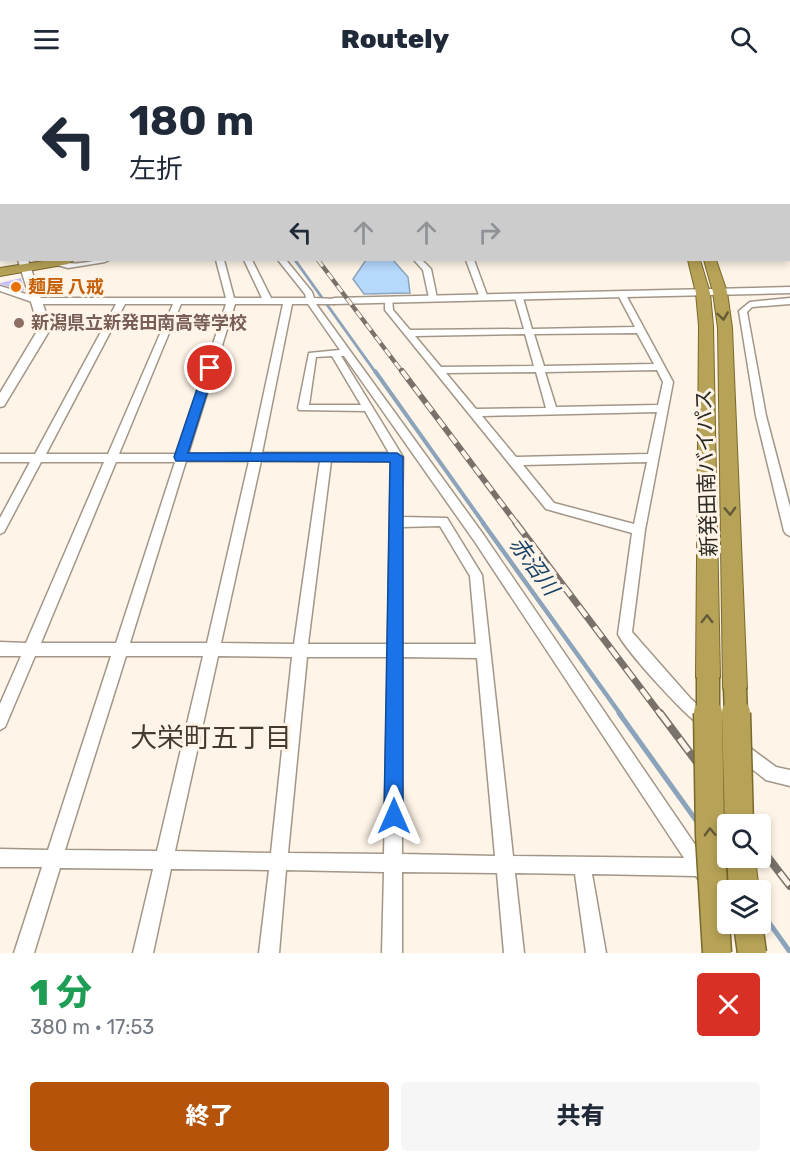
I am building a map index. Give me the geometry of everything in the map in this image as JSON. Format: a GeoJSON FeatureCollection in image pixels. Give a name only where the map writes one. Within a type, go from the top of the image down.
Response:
{"type":"FeatureCollection","features":[{"type":"Feature","properties":{"kind":"highway"},"geometry":{"type":"LineString","coordinates":[[0,272],[24,263],[49,261]]}},
{"type":"Feature","properties":{"kind":"highway","name":"新発田南バイパス"},"geometry":{"type":"LineString","coordinates":[[695,261],[712,292],[725,328],[740,814]]}},
{"type":"Feature","properties":{"kind":"highway","name":"新発田南バイパス"},"geometry":{"type":"LineString","coordinates":[[710,261],[712,292],[706,326],[708,677],[710,835],[717,953]]}},
{"type":"Feature","properties":{"kind":"highway"},"geometry":{"type":"LineString","coordinates":[[749,934],[752,953]]}},
{"type":"Feature","properties":{"kind":"street"},"geometry":{"type":"LineString","coordinates":[[62,261],[68,266],[99,261]]}},
{"type":"Feature","properties":{"kind":"street"},"geometry":{"type":"LineString","coordinates":[[24,953],[231,302],[220,261]]}},
{"type":"Feature","properties":{"kind":"street"},"geometry":{"type":"LineString","coordinates":[[248,261],[268,302]]}},
{"type":"Feature","properties":{"kind":"street"},"geometry":{"type":"LineString","coordinates":[[283,261],[309,294],[311,302],[368,408],[397,457],[392,953]]}},
{"type":"Feature","properties":{"kind":"street"},"geometry":{"type":"LineString","coordinates":[[419,261],[427,269],[433,298]]}},
{"type":"Feature","properties":{"kind":"street"},"geometry":{"type":"LineString","coordinates":[[470,261],[484,298]]}},
{"type":"Feature","properties":{"kind":"street"},"geometry":{"type":"LineString","coordinates":[[0,403],[45,328],[24,263]]}},
{"type":"Feature","properties":{"kind":"street"},"geometry":{"type":"LineString","coordinates":[[0,288],[38,301],[178,302],[519,298],[790,290]]}},
{"type":"Feature","properties":{"kind":"street"},"geometry":{"type":"LineString","coordinates":[[622,295],[669,382],[639,530],[625,634],[686,704],[772,774],[790,778]]}},
{"type":"Feature","properties":{"kind":"street"},"geometry":{"type":"LineString","coordinates":[[519,298],[552,411]]}},
{"type":"Feature","properties":{"kind":"street"},"geometry":{"type":"LineString","coordinates":[[389,300],[389,310],[550,506],[639,530]]}},
{"type":"Feature","properties":{"kind":"street"},"geometry":{"type":"LineString","coordinates":[[0,528],[122,301]]}},
{"type":"Feature","properties":{"kind":"street"},"geometry":{"type":"LineString","coordinates":[[790,301],[750,305],[743,311],[761,416],[790,531]]}},
{"type":"Feature","properties":{"kind":"street"},"geometry":{"type":"LineString","coordinates":[[0,722],[178,302]]}},
{"type":"Feature","properties":{"kind":"street"},"geometry":{"type":"LineString","coordinates":[[143,953],[256,457],[288,302]]}},
{"type":"Feature","properties":{"kind":"street"},"geometry":{"type":"LineString","coordinates":[[408,333],[642,330]]}},
{"type":"Feature","properties":{"kind":"street"},"geometry":{"type":"LineString","coordinates":[[340,353],[312,354],[303,408],[368,408]]}},
{"type":"Feature","properties":{"kind":"street"},"geometry":{"type":"LineString","coordinates":[[340,353],[479,538],[717,891]]}},
{"type":"Feature","properties":{"kind":"street"},"geometry":{"type":"LineString","coordinates":[[438,370],[660,366]]}},
{"type":"Feature","properties":{"kind":"street"},"geometry":{"type":"LineString","coordinates":[[474,413],[664,408]]}},
{"type":"Feature","properties":{"kind":"street"},"geometry":{"type":"LineString","coordinates":[[269,953],[300,651],[326,457]]}},
{"type":"Feature","properties":{"kind":"street"},"geometry":{"type":"LineString","coordinates":[[0,458],[397,457]]}},
{"type":"Feature","properties":{"kind":"street"},"geometry":{"type":"LineString","coordinates":[[513,461],[652,458]]}},
{"type":"Feature","properties":{"kind":"street"},"geometry":{"type":"LineString","coordinates":[[396,522],[442,521],[476,575],[514,953]]}},
{"type":"Feature","properties":{"kind":"street"},"geometry":{"type":"LineString","coordinates":[[0,649],[484,651]]}},
{"type":"Feature","properties":{"kind":"street"},"geometry":{"type":"LineString","coordinates":[[0,858],[701,867]]}},
{"type":"Feature","properties":{"kind":"street"},"geometry":{"type":"LineString","coordinates":[[582,865],[596,953]]}},
{"type":"Feature","properties":{"kind":"street"},"geometry":{"type":"LineString","coordinates":[[745,934],[757,953]]}},
{"type":"Feature","properties":{"kind":"water"},"geometry":{"type":"Polygon","coordinates":[[[365,261],[394,261],[408,277],[410,293],[364,294],[353,279],[365,261]]]}},
{"type":"Feature","properties":{"kind":"building","name":"麺屋 八戒"},"geometry":{"type":"Polygon","coordinates":[[[21,278],[24,291],[0,284],[0,283],[21,278]]]}},
{"type":"Feature","properties":{"kind":"waterway","name":"赤沼川"},"geometry":{"type":"LineString","coordinates":[[296,261],[376,373]]}},
{"type":"Feature","properties":{"kind":"waterway","name":"赤沼川"},"geometry":{"type":"LineString","coordinates":[[375,371],[484,524]]}},
{"type":"Feature","properties":{"kind":"waterway","name":"赤沼川"},"geometry":{"type":"LineString","coordinates":[[483,523],[621,715]]}},
{"type":"Feature","properties":{"kind":"waterway","name":"赤沼川"},"geometry":{"type":"LineString","coordinates":[[619,713],[698,823]]}},
{"type":"Feature","properties":{"kind":"waterway","name":"赤沼川"},"geometry":{"type":"LineString","coordinates":[[771,925],[790,952]]}},
{"type":"Feature","properties":{"kind":"railway"},"geometry":{"type":"LineString","coordinates":[[319,261],[403,373]]}},
{"type":"Feature","properties":{"kind":"railway"},"geometry":{"type":"LineString","coordinates":[[402,371],[517,524]]}},
{"type":"Feature","properties":{"kind":"railway"},"geometry":{"type":"LineString","coordinates":[[516,523],[661,715]]}},
{"type":"Feature","properties":{"kind":"railway"},"geometry":{"type":"LineString","coordinates":[[660,713],[736,814]]}},
{"type":"Feature","properties":{"kind":"railway"},"geometry":{"type":"LineString","coordinates":[[771,861],[790,886]]}},
{"type":"Feature","properties":{"kind":"place","name":"麺屋 八戒"},"geometry":{"type":"Point","coordinates":[16,287]}},
{"type":"Feature","properties":{"kind":"place","name":"新潟県立新発田南高等学校"},"geometry":{"type":"Point","coordinates":[19,323]}},
{"type":"Feature","properties":{"kind":"district","name":"大栄町五丁目"},"geometry":{"type":"Point","coordinates":[211,738]}},
{"type":"Feature","properties":{"kind":"route"},"geometry":{"type":"LineString","coordinates":[[210,368],[181,457],[397,457],[394,816]]}}]}
